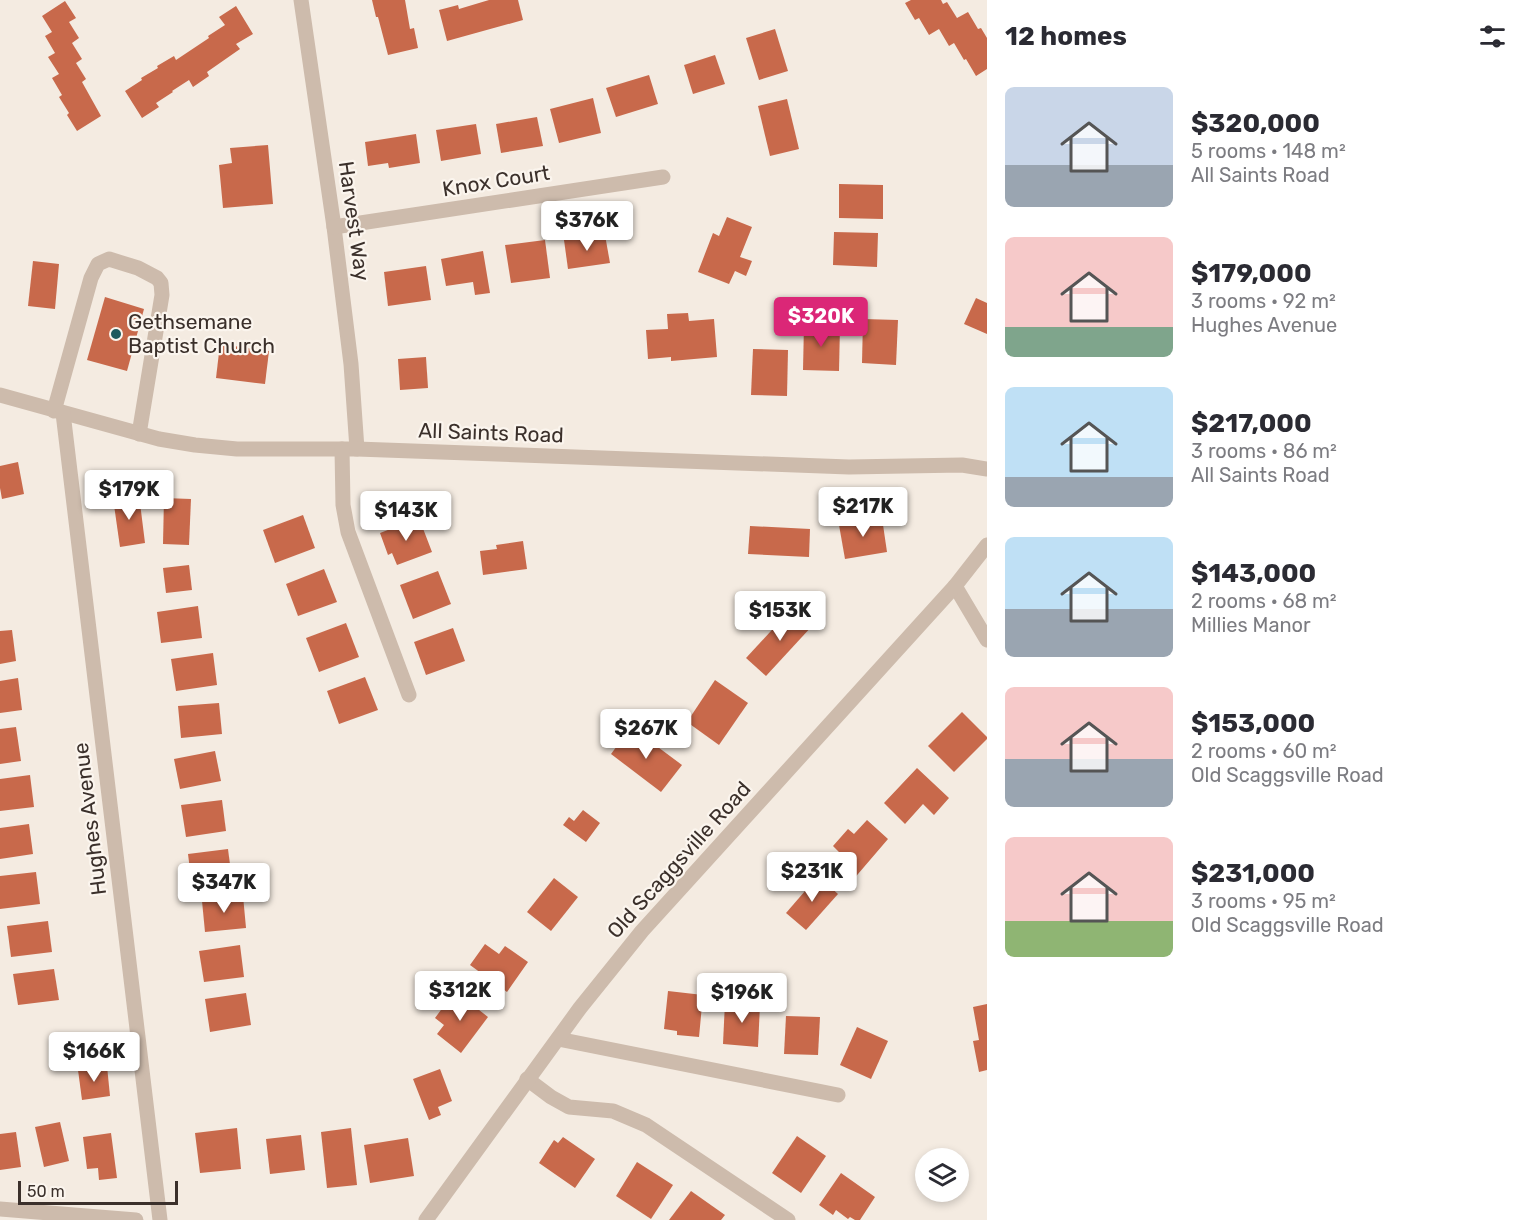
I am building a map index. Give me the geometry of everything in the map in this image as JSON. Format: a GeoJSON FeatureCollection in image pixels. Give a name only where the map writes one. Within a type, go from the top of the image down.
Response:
{"type":"FeatureCollection","features":[{"type":"Feature","properties":{"kind":"street","name":"Harvest Way"},"geometry":{"type":"LineString","coordinates":[[300,0],[334,227],[351,364],[350,449],[343,505],[348,532],[409,695]]}},
{"type":"Feature","properties":{"kind":"street","name":"Knox Court"},"geometry":{"type":"LineString","coordinates":[[334,227],[663,177]]}},
{"type":"Feature","properties":{"kind":"street"},"geometry":{"type":"LineString","coordinates":[[58,412],[91,278],[98,264],[109,258],[138,268],[157,278],[161,284],[162,295],[139,434]]}},
{"type":"Feature","properties":{"kind":"street","name":"All Saints Road"},"geometry":{"type":"LineString","coordinates":[[0,395],[159,439],[237,449],[350,449],[849,467],[962,465],[987,469]]}},
{"type":"Feature","properties":{"kind":"street","name":"Hughes Avenue"},"geometry":{"type":"LineString","coordinates":[[58,412],[160,1220]]}},
{"type":"Feature","properties":{"kind":"street","name":"Old Scaggsville Road"},"geometry":{"type":"LineString","coordinates":[[426,1220],[580,1008],[642,931],[955,586],[987,545]]}},
{"type":"Feature","properties":{"kind":"street"},"geometry":{"type":"LineString","coordinates":[[955,586],[987,640]]}},
{"type":"Feature","properties":{"kind":"street"},"geometry":{"type":"LineString","coordinates":[[558,1039],[838,1095]]}},
{"type":"Feature","properties":{"kind":"street"},"geometry":{"type":"LineString","coordinates":[[527,1079],[569,1107],[613,1112],[646,1125],[788,1220]]}},
{"type":"Feature","properties":{"kind":"street"},"geometry":{"type":"LineString","coordinates":[[0,1209],[136,1220]]}},
{"type":"Feature","properties":{"kind":"building"},"geometry":{"type":"Polygon","coordinates":[[[372,0],[405,0],[410,29],[414,28],[418,48],[388,55],[372,0]]]}},
{"type":"Feature","properties":{"kind":"building"},"geometry":{"type":"Polygon","coordinates":[[[489,0],[518,0],[523,20],[447,41],[439,10],[458,5],[459,9],[489,0]]]}},
{"type":"Feature","properties":{"kind":"building"},"geometry":{"type":"Polygon","coordinates":[[[911,0],[941,0],[943,4],[947,2],[957,18],[968,12],[978,29],[981,28],[987,38],[987,69],[976,76],[954,43],[949,46],[939,29],[929,35],[919,18],[915,20],[905,3],[911,0]]]}},
{"type":"Feature","properties":{"kind":"building"},"geometry":{"type":"Polygon","coordinates":[[[65,1],[76,18],[69,22],[79,38],[72,43],[82,59],[76,63],[86,79],[82,82],[101,116],[77,131],[67,115],[69,113],[59,97],[62,95],[52,78],[59,74],[48,57],[55,53],[45,36],[52,32],[42,16],[65,1]]]}},
{"type":"Feature","properties":{"kind":"building"},"geometry":{"type":"Polygon","coordinates":[[[236,6],[253,34],[236,44],[240,49],[207,72],[209,76],[193,87],[189,80],[156,103],[159,107],[142,118],[125,91],[158,68],[157,66],[174,56],[176,60],[209,38],[208,36],[225,25],[219,17],[236,6]]]}},
{"type":"Feature","properties":{"kind":"building"},"geometry":{"type":"Polygon","coordinates":[[[775,29],[788,71],[759,80],[746,38],[775,29]]]}},
{"type":"Feature","properties":{"kind":"building"},"geometry":{"type":"Polygon","coordinates":[[[715,55],[725,84],[693,94],[684,65],[715,55]]]}},
{"type":"Feature","properties":{"kind":"building"},"geometry":{"type":"Polygon","coordinates":[[[649,75],[658,104],[616,117],[606,88],[649,75]]]}},
{"type":"Feature","properties":{"kind":"building"},"geometry":{"type":"Polygon","coordinates":[[[593,98],[601,133],[559,143],[550,109],[593,98]]]}},
{"type":"Feature","properties":{"kind":"building"},"geometry":{"type":"Polygon","coordinates":[[[787,99],[799,149],[770,156],[758,106],[787,99]]]}},
{"type":"Feature","properties":{"kind":"building"},"geometry":{"type":"Polygon","coordinates":[[[537,117],[543,146],[501,153],[496,124],[537,117]]]}},
{"type":"Feature","properties":{"kind":"building"},"geometry":{"type":"Polygon","coordinates":[[[476,124],[481,154],[441,161],[436,130],[476,124]]]}},
{"type":"Feature","properties":{"kind":"building"},"geometry":{"type":"Polygon","coordinates":[[[416,134],[420,163],[389,168],[388,163],[368,166],[365,142],[416,134]]]}},
{"type":"Feature","properties":{"kind":"building"},"geometry":{"type":"Polygon","coordinates":[[[268,145],[273,204],[223,208],[219,165],[232,163],[230,148],[268,145]]]}},
{"type":"Feature","properties":{"kind":"building"},"geometry":{"type":"Polygon","coordinates":[[[839,184],[883,185],[883,219],[839,218],[839,184]]]}},
{"type":"Feature","properties":{"kind":"building"},"geometry":{"type":"Polygon","coordinates":[[[727,217],[752,227],[740,257],[752,261],[746,276],[735,271],[729,284],[698,272],[713,233],[719,236],[727,217]]]}},
{"type":"Feature","properties":{"kind":"building"},"geometry":{"type":"Polygon","coordinates":[[[834,232],[878,233],[877,267],[833,265],[834,232]]]}},
{"type":"Feature","properties":{"kind":"building"},"geometry":{"type":"Polygon","coordinates":[[[605,235],[610,263],[568,269],[564,240],[605,235]]]}},
{"type":"Feature","properties":{"kind":"building"},"geometry":{"type":"Polygon","coordinates":[[[545,240],[550,278],[511,283],[505,245],[545,240]]]}},
{"type":"Feature","properties":{"kind":"building"},"geometry":{"type":"Polygon","coordinates":[[[483,251],[490,293],[475,295],[473,282],[446,286],[441,259],[483,251]]]}},
{"type":"Feature","properties":{"kind":"building"},"geometry":{"type":"Polygon","coordinates":[[[33,261],[59,264],[55,309],[28,306],[33,261]]]}},
{"type":"Feature","properties":{"kind":"building"},"geometry":{"type":"Polygon","coordinates":[[[426,266],[431,300],[388,306],[384,272],[426,266]]]}},
{"type":"Feature","properties":{"kind":"building","name":"Gethsemane Baptist Church"},"geometry":{"type":"Polygon","coordinates":[[[105,297],[144,309],[127,371],[87,360],[105,297]]]}},
{"type":"Feature","properties":{"kind":"building"},"geometry":{"type":"Polygon","coordinates":[[[976,298],[987,303],[987,334],[964,324],[976,298]]]}},
{"type":"Feature","properties":{"kind":"building"},"geometry":{"type":"Polygon","coordinates":[[[688,313],[689,321],[714,319],[717,357],[671,361],[671,357],[648,359],[646,330],[668,329],[667,314],[688,313]]]}},
{"type":"Feature","properties":{"kind":"building"},"geometry":{"type":"Polygon","coordinates":[[[863,319],[898,320],[896,365],[862,363],[863,319]]]}},
{"type":"Feature","properties":{"kind":"building"},"geometry":{"type":"Polygon","coordinates":[[[804,324],[840,326],[839,371],[803,370],[804,324]]]}},
{"type":"Feature","properties":{"kind":"building"},"geometry":{"type":"Polygon","coordinates":[[[220,344],[269,351],[265,384],[216,378],[220,344]]]}},
{"type":"Feature","properties":{"kind":"building"},"geometry":{"type":"Polygon","coordinates":[[[753,349],[788,350],[787,396],[751,395],[753,349]]]}},
{"type":"Feature","properties":{"kind":"building"},"geometry":{"type":"Polygon","coordinates":[[[426,357],[428,388],[400,390],[398,359],[426,357]]]}},
{"type":"Feature","properties":{"kind":"building"},"geometry":{"type":"Polygon","coordinates":[[[18,462],[24,494],[2,499],[0,466],[18,462]]]}},
{"type":"Feature","properties":{"kind":"building"},"geometry":{"type":"Polygon","coordinates":[[[139,495],[145,543],[120,547],[113,498],[139,495]]]}},
{"type":"Feature","properties":{"kind":"building"},"geometry":{"type":"Polygon","coordinates":[[[164,498],[191,499],[189,545],[163,544],[164,498]]]}},
{"type":"Feature","properties":{"kind":"building"},"geometry":{"type":"Polygon","coordinates":[[[303,515],[315,548],[275,563],[263,530],[303,515]]]}},
{"type":"Feature","properties":{"kind":"building"},"geometry":{"type":"Polygon","coordinates":[[[419,518],[432,552],[397,565],[392,553],[388,555],[380,533],[419,518]]]}},
{"type":"Feature","properties":{"kind":"building"},"geometry":{"type":"Polygon","coordinates":[[[882,518],[887,552],[845,559],[839,525],[882,518]]]}},
{"type":"Feature","properties":{"kind":"building"},"geometry":{"type":"Polygon","coordinates":[[[750,526],[810,529],[809,557],[748,554],[750,526]]]}},
{"type":"Feature","properties":{"kind":"building"},"geometry":{"type":"Polygon","coordinates":[[[523,541],[527,569],[483,575],[480,551],[497,549],[496,545],[523,541]]]}},
{"type":"Feature","properties":{"kind":"building"},"geometry":{"type":"Polygon","coordinates":[[[189,565],[192,590],[166,593],[163,568],[189,565]]]}},
{"type":"Feature","properties":{"kind":"building"},"geometry":{"type":"Polygon","coordinates":[[[324,569],[337,602],[298,616],[286,584],[324,569]]]}},
{"type":"Feature","properties":{"kind":"building"},"geometry":{"type":"Polygon","coordinates":[[[438,571],[451,604],[413,619],[400,585],[438,571]]]}},
{"type":"Feature","properties":{"kind":"building"},"geometry":{"type":"Polygon","coordinates":[[[198,606],[202,638],[161,643],[157,612],[198,606]]]}},
{"type":"Feature","properties":{"kind":"building"},"geometry":{"type":"Polygon","coordinates":[[[793,607],[813,625],[766,676],[746,658],[793,607]]]}},
{"type":"Feature","properties":{"kind":"building"},"geometry":{"type":"Polygon","coordinates":[[[346,623],[359,657],[319,672],[306,638],[346,623]]]}},
{"type":"Feature","properties":{"kind":"building"},"geometry":{"type":"Polygon","coordinates":[[[453,628],[465,661],[426,675],[414,642],[453,628]]]}},
{"type":"Feature","properties":{"kind":"building"},"geometry":{"type":"Polygon","coordinates":[[[12,630],[16,661],[0,664],[0,631],[12,630]]]}},
{"type":"Feature","properties":{"kind":"building"},"geometry":{"type":"Polygon","coordinates":[[[213,653],[217,685],[176,691],[171,659],[213,653]]]}},
{"type":"Feature","properties":{"kind":"building"},"geometry":{"type":"Polygon","coordinates":[[[365,677],[378,710],[339,724],[327,691],[365,677]]]}},
{"type":"Feature","properties":{"kind":"building"},"geometry":{"type":"Polygon","coordinates":[[[18,678],[22,710],[0,713],[0,681],[18,678]]]}},
{"type":"Feature","properties":{"kind":"building"},"geometry":{"type":"Polygon","coordinates":[[[715,680],[748,703],[719,745],[687,722],[715,680]]]}},
{"type":"Feature","properties":{"kind":"building"},"geometry":{"type":"Polygon","coordinates":[[[219,703],[222,734],[181,738],[178,706],[219,703]]]}},
{"type":"Feature","properties":{"kind":"building"},"geometry":{"type":"Polygon","coordinates":[[[962,712],[987,739],[954,772],[928,746],[962,712]]]}},
{"type":"Feature","properties":{"kind":"building"},"geometry":{"type":"Polygon","coordinates":[[[16,727],[21,761],[0,764],[0,729],[16,727]]]}},
{"type":"Feature","properties":{"kind":"building"},"geometry":{"type":"Polygon","coordinates":[[[631,727],[682,765],[661,792],[611,754],[631,727]]]}},
{"type":"Feature","properties":{"kind":"building"},"geometry":{"type":"Polygon","coordinates":[[[215,751],[221,781],[180,789],[174,759],[215,751]]]}},
{"type":"Feature","properties":{"kind":"building"},"geometry":{"type":"Polygon","coordinates":[[[917,768],[949,798],[934,815],[923,804],[905,824],[884,803],[917,768]]]}},
{"type":"Feature","properties":{"kind":"building"},"geometry":{"type":"Polygon","coordinates":[[[30,775],[34,807],[0,811],[0,779],[30,775]]]}},
{"type":"Feature","properties":{"kind":"building"},"geometry":{"type":"Polygon","coordinates":[[[222,800],[226,831],[186,837],[181,805],[222,800]]]}},
{"type":"Feature","properties":{"kind":"building"},"geometry":{"type":"Polygon","coordinates":[[[583,810],[600,823],[586,842],[563,825],[569,817],[574,821],[583,810]]]}},
{"type":"Feature","properties":{"kind":"building"},"geometry":{"type":"Polygon","coordinates":[[[867,820],[888,839],[852,881],[830,862],[839,852],[833,846],[848,829],[854,834],[867,820]]]}},
{"type":"Feature","properties":{"kind":"building"},"geometry":{"type":"Polygon","coordinates":[[[29,824],[33,854],[0,859],[0,828],[29,824]]]}},
{"type":"Feature","properties":{"kind":"building"},"geometry":{"type":"Polygon","coordinates":[[[228,849],[232,880],[192,886],[188,854],[228,849]]]}},
{"type":"Feature","properties":{"kind":"building"},"geometry":{"type":"Polygon","coordinates":[[[36,872],[40,904],[0,909],[0,876],[36,872]]]}},
{"type":"Feature","properties":{"kind":"building"},"geometry":{"type":"Polygon","coordinates":[[[818,876],[838,894],[806,930],[786,913],[818,876]]]}},
{"type":"Feature","properties":{"kind":"building"},"geometry":{"type":"Polygon","coordinates":[[[554,878],[578,897],[551,931],[527,912],[554,878]]]}},
{"type":"Feature","properties":{"kind":"building"},"geometry":{"type":"Polygon","coordinates":[[[243,896],[246,928],[205,932],[202,901],[243,896]]]}},
{"type":"Feature","properties":{"kind":"building"},"geometry":{"type":"Polygon","coordinates":[[[48,921],[52,952],[11,957],[7,926],[48,921]]]}},
{"type":"Feature","properties":{"kind":"building"},"geometry":{"type":"Polygon","coordinates":[[[485,944],[499,954],[505,946],[528,962],[507,992],[470,965],[485,944]]]}},
{"type":"Feature","properties":{"kind":"building"},"geometry":{"type":"Polygon","coordinates":[[[240,945],[244,977],[204,982],[199,951],[240,945]]]}},
{"type":"Feature","properties":{"kind":"building"},"geometry":{"type":"Polygon","coordinates":[[[54,969],[59,1000],[18,1005],[13,974],[54,969]]]}},
{"type":"Feature","properties":{"kind":"building"},"geometry":{"type":"Polygon","coordinates":[[[455,991],[488,1017],[461,1053],[437,1034],[444,1025],[435,1018],[455,991]]]}},
{"type":"Feature","properties":{"kind":"building"},"geometry":{"type":"Polygon","coordinates":[[[668,991],[703,995],[699,1037],[677,1035],[677,1031],[664,1029],[668,991]]]}},
{"type":"Feature","properties":{"kind":"building"},"geometry":{"type":"Polygon","coordinates":[[[246,993],[251,1025],[210,1032],[205,999],[246,993]]]}},
{"type":"Feature","properties":{"kind":"building"},"geometry":{"type":"Polygon","coordinates":[[[725,1002],[760,1005],[758,1047],[723,1044],[725,1002]]]}},
{"type":"Feature","properties":{"kind":"building"},"geometry":{"type":"Polygon","coordinates":[[[987,1004],[987,1070],[979,1072],[973,1041],[979,1040],[973,1007],[987,1004]]]}},
{"type":"Feature","properties":{"kind":"building"},"geometry":{"type":"Polygon","coordinates":[[[786,1016],[820,1017],[818,1055],[784,1054],[786,1016]]]}},
{"type":"Feature","properties":{"kind":"building"},"geometry":{"type":"Polygon","coordinates":[[[857,1027],[888,1041],[871,1079],[840,1065],[857,1027]]]}},
{"type":"Feature","properties":{"kind":"building"},"geometry":{"type":"Polygon","coordinates":[[[107,1066],[110,1096],[82,1100],[78,1070],[107,1066]]]}},
{"type":"Feature","properties":{"kind":"building"},"geometry":{"type":"Polygon","coordinates":[[[440,1069],[452,1101],[438,1107],[441,1115],[429,1120],[413,1079],[440,1069]]]}},
{"type":"Feature","properties":{"kind":"building"},"geometry":{"type":"Polygon","coordinates":[[[60,1122],[69,1161],[44,1167],[35,1127],[60,1122]]]}},
{"type":"Feature","properties":{"kind":"building"},"geometry":{"type":"Polygon","coordinates":[[[237,1128],[241,1169],[200,1173],[195,1133],[237,1128]]]}},
{"type":"Feature","properties":{"kind":"building"},"geometry":{"type":"Polygon","coordinates":[[[351,1128],[357,1185],[327,1188],[321,1132],[351,1128]]]}},
{"type":"Feature","properties":{"kind":"building"},"geometry":{"type":"Polygon","coordinates":[[[16,1132],[21,1167],[0,1170],[0,1134],[16,1132]]]}},
{"type":"Feature","properties":{"kind":"building"},"geometry":{"type":"Polygon","coordinates":[[[111,1133],[117,1178],[99,1180],[98,1168],[87,1169],[83,1137],[111,1133]]]}},
{"type":"Feature","properties":{"kind":"building"},"geometry":{"type":"Polygon","coordinates":[[[301,1135],[305,1170],[270,1174],[266,1139],[301,1135]]]}},
{"type":"Feature","properties":{"kind":"building"},"geometry":{"type":"Polygon","coordinates":[[[797,1136],[826,1156],[801,1193],[772,1173],[797,1136]]]}},
{"type":"Feature","properties":{"kind":"building"},"geometry":{"type":"Polygon","coordinates":[[[563,1137],[595,1159],[575,1188],[539,1163],[554,1140],[558,1143],[563,1137]]]}},
{"type":"Feature","properties":{"kind":"building"},"geometry":{"type":"Polygon","coordinates":[[[408,1138],[414,1176],[370,1183],[364,1145],[408,1138]]]}},
{"type":"Feature","properties":{"kind":"building"},"geometry":{"type":"Polygon","coordinates":[[[637,1162],[673,1185],[651,1219],[616,1196],[637,1162]]]}},
{"type":"Feature","properties":{"kind":"building"},"geometry":{"type":"Polygon","coordinates":[[[841,1173],[875,1197],[860,1220],[850,1217],[848,1219],[836,1210],[833,1215],[819,1205],[841,1173]]]}},
{"type":"Feature","properties":{"kind":"building"},"geometry":{"type":"Polygon","coordinates":[[[691,1191],[725,1215],[721,1220],[669,1220],[691,1191]]]}},
{"type":"Feature","properties":{"kind":"place","name":"Gethsemane Baptist Church"},"geometry":{"type":"Point","coordinates":[116,334]}}]}
